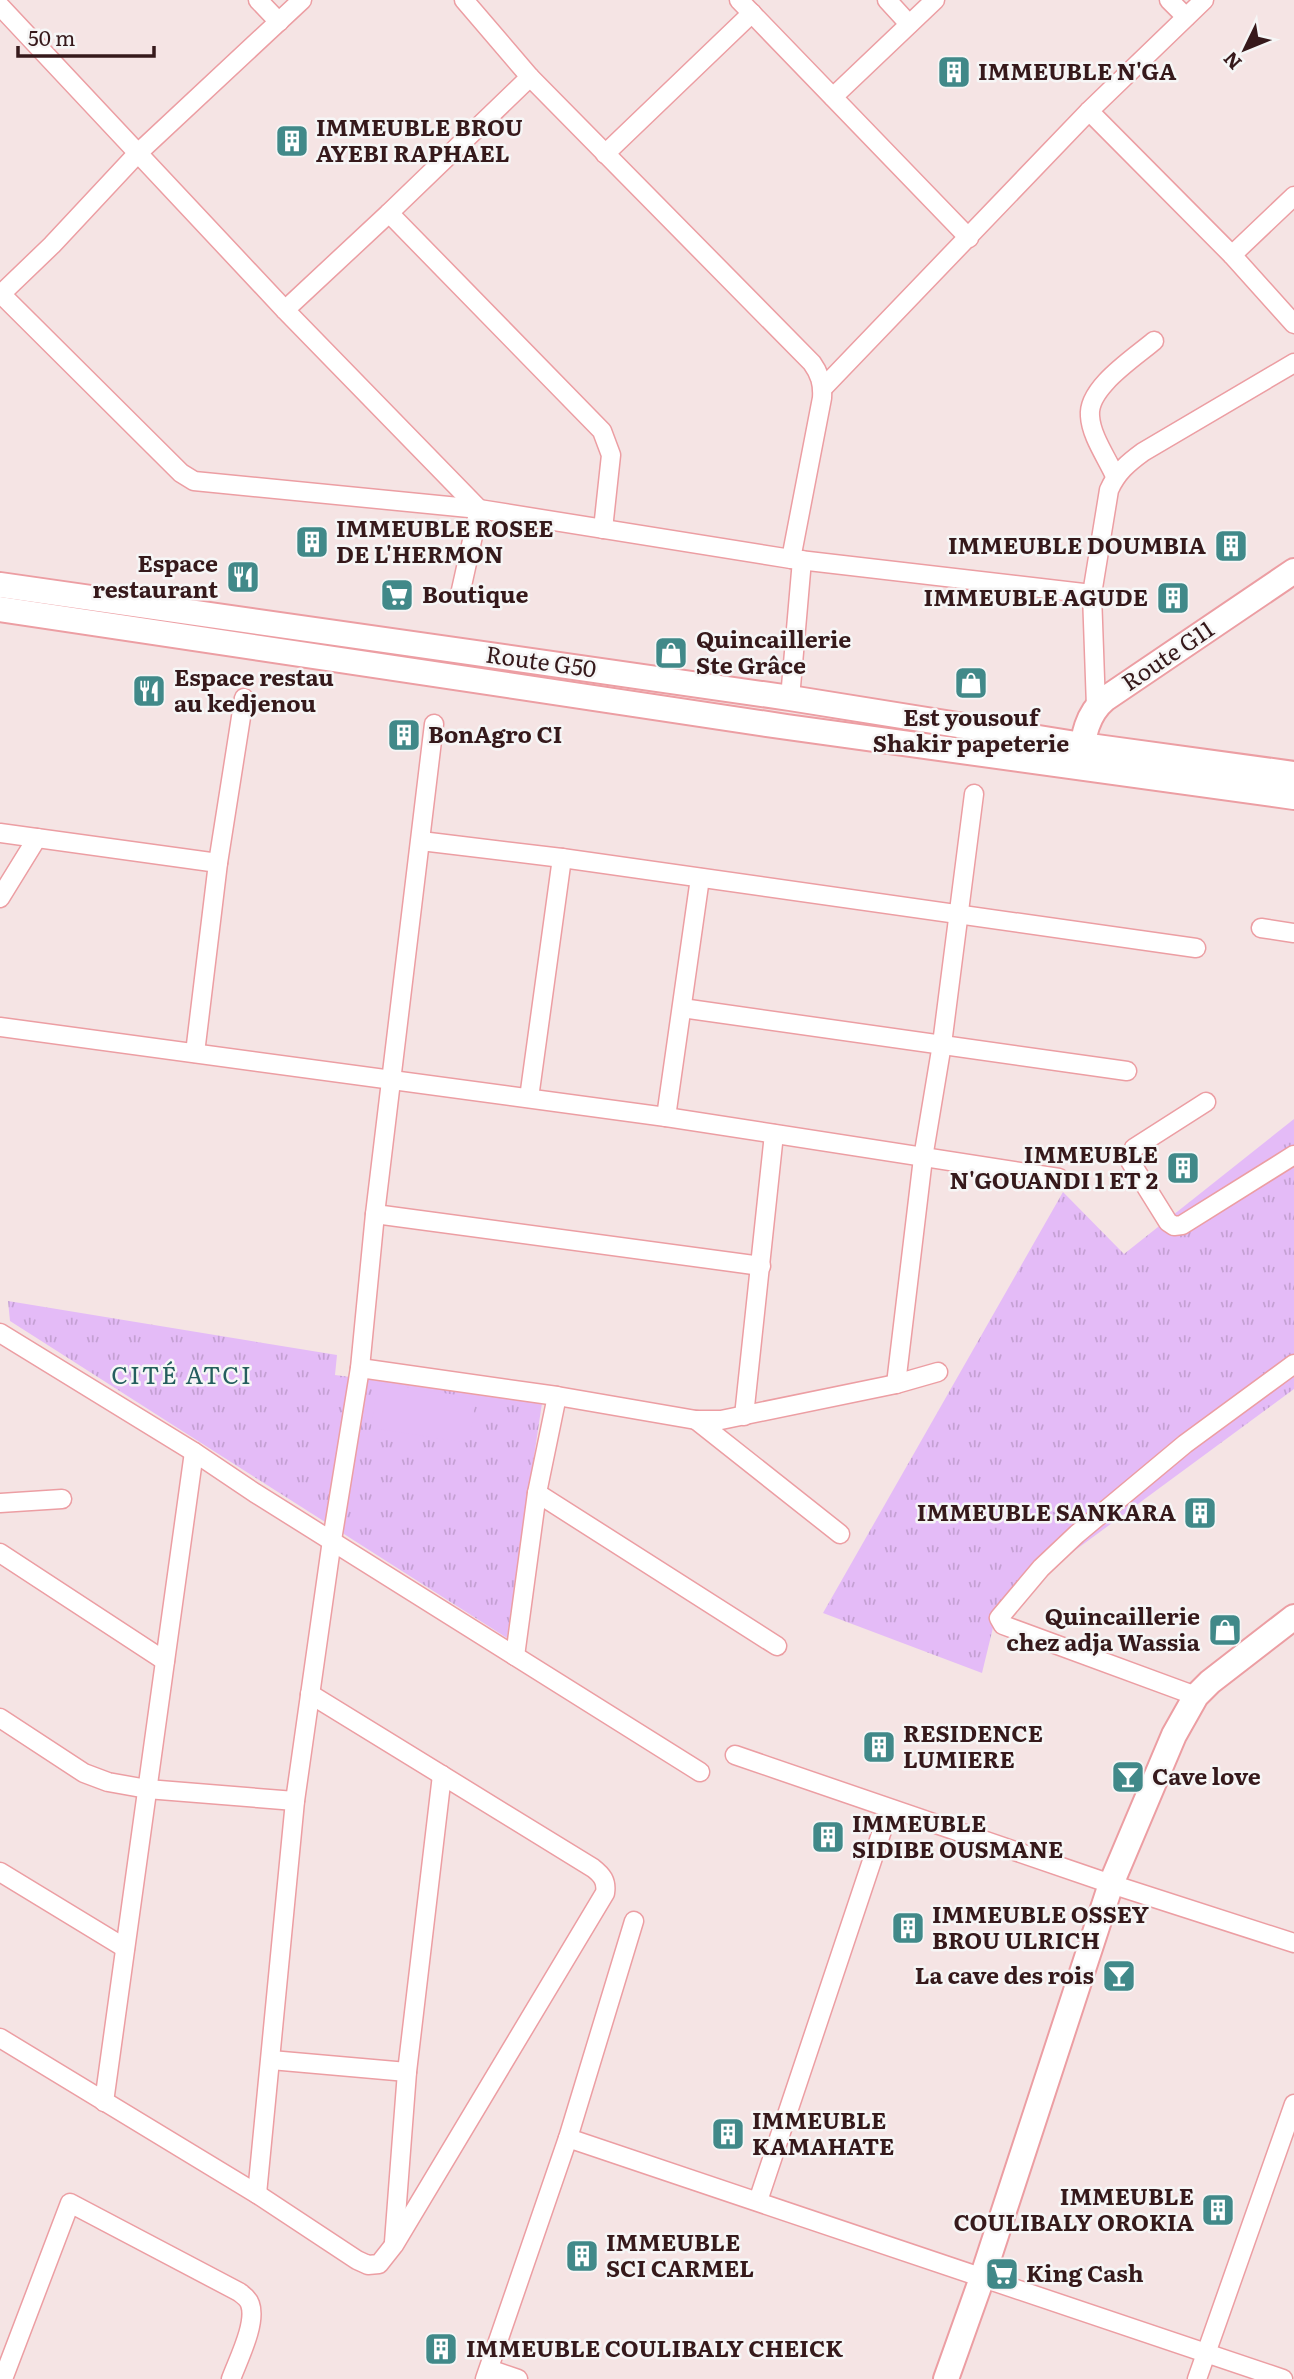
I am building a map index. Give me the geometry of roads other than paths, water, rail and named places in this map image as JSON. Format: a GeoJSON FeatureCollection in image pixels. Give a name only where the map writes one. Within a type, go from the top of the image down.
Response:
{"type":"FeatureCollection","features":[{"type":"Feature","properties":{"kind":"street"},"geometry":{"type":"LineString","coordinates":[[258,0],[279,22]]}},
{"type":"Feature","properties":{"kind":"street"},"geometry":{"type":"LineString","coordinates":[[302,0],[137,154],[1,295],[181,473],[194,481],[480,509],[797,559],[1092,594]]}},
{"type":"Feature","properties":{"kind":"street"},"geometry":{"type":"LineString","coordinates":[[464,0],[530,77],[819,373],[823,388],[797,559],[790,698]]}},
{"type":"Feature","properties":{"kind":"street"},"geometry":{"type":"LineString","coordinates":[[887,0],[909,24]]}},
{"type":"Feature","properties":{"kind":"street"},"geometry":{"type":"LineString","coordinates":[[833,97],[935,0]]}},
{"type":"Feature","properties":{"kind":"street"},"geometry":{"type":"LineString","coordinates":[[1169,0],[1186,17]]}},
{"type":"Feature","properties":{"kind":"street"},"geometry":{"type":"LineString","coordinates":[[823,388],[1089,111],[1204,0]]}},
{"type":"Feature","properties":{"kind":"street"},"geometry":{"type":"LineString","coordinates":[[605,154],[746,6],[969,238]]}},
{"type":"Feature","properties":{"kind":"street"},"geometry":{"type":"LineString","coordinates":[[1,9],[285,310],[480,509]]}},
{"type":"Feature","properties":{"kind":"street"},"geometry":{"type":"LineString","coordinates":[[285,310],[530,77]]}},
{"type":"Feature","properties":{"kind":"street"},"geometry":{"type":"LineString","coordinates":[[1089,111],[1232,256],[1294,324]]}},
{"type":"Feature","properties":{"kind":"street"},"geometry":{"type":"LineString","coordinates":[[1232,256],[1294,196]]}},
{"type":"Feature","properties":{"kind":"street"},"geometry":{"type":"LineString","coordinates":[[389,213],[602,431],[611,455],[603,529]]}},
{"type":"Feature","properties":{"kind":"street"},"geometry":{"type":"LineString","coordinates":[[1115,476],[1090,418],[1090,403],[1097,391],[1154,341]]}},
{"type":"Feature","properties":{"kind":"street"},"geometry":{"type":"LineString","coordinates":[[1081,756],[1088,720],[1096,706],[1092,594],[1109,490],[1115,476],[1143,452],[1294,363]]}},
{"type":"Feature","properties":{"kind":"street"},"geometry":{"type":"LineString","coordinates":[[461,590],[480,509]]}},
{"type":"Feature","properties":{"kind":"street","name":"Route G11"},"geometry":{"type":"LineString","coordinates":[[1096,706],[1294,571]]}},
{"type":"Feature","properties":{"kind":"street","name":"Route G50"},"geometry":{"type":"LineString","coordinates":[[0,585],[790,698],[1081,756]]}},
{"type":"Feature","properties":{"kind":"street","name":"Route G50"},"geometry":{"type":"LineString","coordinates":[[0,609],[787,727],[1081,756]]}},
{"type":"Feature","properties":{"kind":"street"},"geometry":{"type":"LineString","coordinates":[[195,1053],[218,863],[244,698]]}},
{"type":"Feature","properties":{"kind":"street"},"geometry":{"type":"LineString","coordinates":[[257,2194],[295,1801],[332,1540],[360,1368],[375,1214],[434,724]]}},
{"type":"Feature","properties":{"kind":"street"},"geometry":{"type":"LineString","coordinates":[[1081,756],[1294,774]]}},
{"type":"Feature","properties":{"kind":"street"},"geometry":{"type":"LineString","coordinates":[[1081,756],[1294,797]]}},
{"type":"Feature","properties":{"kind":"street"},"geometry":{"type":"LineString","coordinates":[[896,1384],[923,1158],[942,1044],[974,794]]}},
{"type":"Feature","properties":{"kind":"street"},"geometry":{"type":"LineString","coordinates":[[0,833],[218,863]]}},
{"type":"Feature","properties":{"kind":"street"},"geometry":{"type":"LineString","coordinates":[[0,898],[37,838]]}},
{"type":"Feature","properties":{"kind":"street"},"geometry":{"type":"LineString","coordinates":[[421,841],[562,858],[1196,948]]}},
{"type":"Feature","properties":{"kind":"street"},"geometry":{"type":"LineString","coordinates":[[529,1098],[562,858]]}},
{"type":"Feature","properties":{"kind":"street"},"geometry":{"type":"LineString","coordinates":[[666,1117],[700,878]]}},
{"type":"Feature","properties":{"kind":"street"},"geometry":{"type":"LineString","coordinates":[[1261,928],[1294,933]]}},
{"type":"Feature","properties":{"kind":"street"},"geometry":{"type":"LineString","coordinates":[[682,1008],[1127,1071]]}},
{"type":"Feature","properties":{"kind":"street"},"geometry":{"type":"LineString","coordinates":[[0,1027],[666,1117],[1059,1178]]}},
{"type":"Feature","properties":{"kind":"street"},"geometry":{"type":"LineString","coordinates":[[1206,1102],[1134,1148],[1130,1154],[1129,1161],[1168,1222],[1174,1226],[1182,1225],[1294,1155]]}},
{"type":"Feature","properties":{"kind":"street"},"geometry":{"type":"LineString","coordinates":[[744,1416],[774,1134]]}},
{"type":"Feature","properties":{"kind":"street"},"geometry":{"type":"LineString","coordinates":[[375,1214],[761,1266]]}},
{"type":"Feature","properties":{"kind":"street"},"geometry":{"type":"LineString","coordinates":[[0,1333],[194,1452],[700,1772]]}},
{"type":"Feature","properties":{"kind":"street"},"geometry":{"type":"LineString","coordinates":[[1196,1696],[1003,1625],[999,1618],[1041,1568],[1077,1534],[1185,1444],[1294,1364]]}},
{"type":"Feature","properties":{"kind":"street"},"geometry":{"type":"LineString","coordinates":[[360,1368],[557,1396],[696,1420],[744,1416],[896,1384],[937,1372]]}},
{"type":"Feature","properties":{"kind":"street"},"geometry":{"type":"LineString","coordinates":[[515,1656],[537,1493],[557,1396]]}},
{"type":"Feature","properties":{"kind":"street"},"geometry":{"type":"LineString","coordinates":[[696,1420],[840,1534]]}},
{"type":"Feature","properties":{"kind":"street"},"geometry":{"type":"LineString","coordinates":[[104,2102],[194,1452]]}},
{"type":"Feature","properties":{"kind":"street"},"geometry":{"type":"LineString","coordinates":[[537,1493],[777,1646]]}},
{"type":"Feature","properties":{"kind":"street"},"geometry":{"type":"LineString","coordinates":[[3,1506],[62,1499]]}},
{"type":"Feature","properties":{"kind":"street"},"geometry":{"type":"LineString","coordinates":[[0,1553],[165,1661]]}},
{"type":"Feature","properties":{"kind":"street"},"geometry":{"type":"LineString","coordinates":[[946,2379],[982,2278],[1111,1884],[1174,1735],[1196,1696],[1219,1674],[1294,1617]]}},
{"type":"Feature","properties":{"kind":"street"},"geometry":{"type":"LineString","coordinates":[[0,2038],[257,2194],[368,2265],[379,2264],[394,2245],[605,1893],[606,1886],[604,1878],[593,1868],[310,1694]]}},
{"type":"Feature","properties":{"kind":"street"},"geometry":{"type":"LineString","coordinates":[[0,1718],[95,1778],[147,1789],[295,1801]]}},
{"type":"Feature","properties":{"kind":"street"},"geometry":{"type":"LineString","coordinates":[[734,1755],[889,1810],[1294,1943]]}},
{"type":"Feature","properties":{"kind":"street"},"geometry":{"type":"LineString","coordinates":[[394,2245],[407,2072],[442,1775]]}},
{"type":"Feature","properties":{"kind":"street"},"geometry":{"type":"LineString","coordinates":[[758,2201],[889,1810]]}},
{"type":"Feature","properties":{"kind":"street"},"geometry":{"type":"LineString","coordinates":[[0,1872],[125,1948]]}},
{"type":"Feature","properties":{"kind":"street"},"geometry":{"type":"LineString","coordinates":[[518,2379],[487,2374],[568,2138],[634,1921]]}},
{"type":"Feature","properties":{"kind":"street"},"geometry":{"type":"LineString","coordinates":[[271,2060],[407,2072]]}},
{"type":"Feature","properties":{"kind":"street"},"geometry":{"type":"LineString","coordinates":[[1197,2379],[1294,2104]]}},
{"type":"Feature","properties":{"kind":"street"},"geometry":{"type":"LineString","coordinates":[[568,2138],[1283,2379]]}},
{"type":"Feature","properties":{"kind":"street"},"geometry":{"type":"LineString","coordinates":[[3,2379],[70,2203],[239,2291],[246,2298],[252,2313],[250,2329],[231,2379]]}},
{"type":"Feature","properties":{"kind":"place","name":"IMMEUBLE N'GA"},"geometry":{"type":"Point","coordinates":[954,72]}},
{"type":"Feature","properties":{"kind":"place","name":"IMMEUBLE BROU AYEBI RAPHAEL"},"geometry":{"type":"Point","coordinates":[292,141]}},
{"type":"Feature","properties":{"kind":"place","name":"IMMEUBLE ROSEE DE L'HERMON"},"geometry":{"type":"Point","coordinates":[312,542]}},
{"type":"Feature","properties":{"kind":"place","name":"IMMEUBLE DOUMBIA"},"geometry":{"type":"Point","coordinates":[1231,546]}},
{"type":"Feature","properties":{"kind":"place","name":"Espace restaurant"},"geometry":{"type":"Point","coordinates":[243,577]}},
{"type":"Feature","properties":{"kind":"place","name":"Boutique"},"geometry":{"type":"Point","coordinates":[397,595]}},
{"type":"Feature","properties":{"kind":"place","name":"IMMEUBLE AGUDE"},"geometry":{"type":"Point","coordinates":[1173,598]}},
{"type":"Feature","properties":{"kind":"place","name":"Quincaillerie Ste Grâce"},"geometry":{"type":"Point","coordinates":[671,653]}},
{"type":"Feature","properties":{"kind":"place","name":"Est yousouf Shakir papeterie"},"geometry":{"type":"Point","coordinates":[971,683]}},
{"type":"Feature","properties":{"kind":"place","name":"Espace restau au kedjenou"},"geometry":{"type":"Point","coordinates":[149,691]}},
{"type":"Feature","properties":{"kind":"place","name":"BonAgro CI"},"geometry":{"type":"Point","coordinates":[404,735]}},
{"type":"Feature","properties":{"kind":"place","name":"IMMEUBLE N'GOUANDI 1 ET 2"},"geometry":{"type":"Point","coordinates":[1183,1168]}},
{"type":"Feature","properties":{"kind":"place","name":"IMMEUBLE SANKARA"},"geometry":{"type":"Point","coordinates":[1200,1513]}},
{"type":"Feature","properties":{"kind":"place","name":"Quincaillerie chez adja Wassia"},"geometry":{"type":"Point","coordinates":[1225,1630]}},
{"type":"Feature","properties":{"kind":"place","name":"RESIDENCE LUMIERE"},"geometry":{"type":"Point","coordinates":[879,1747]}},
{"type":"Feature","properties":{"kind":"place","name":"Cave love"},"geometry":{"type":"Point","coordinates":[1128,1777]}},
{"type":"Feature","properties":{"kind":"place","name":"IMMEUBLE SIDIBE OUSMANE"},"geometry":{"type":"Point","coordinates":[828,1837]}},
{"type":"Feature","properties":{"kind":"place","name":"IMMEUBLE OSSEY BROU ULRICH"},"geometry":{"type":"Point","coordinates":[908,1928]}},
{"type":"Feature","properties":{"kind":"place","name":"La cave des rois"},"geometry":{"type":"Point","coordinates":[1119,1976]}},
{"type":"Feature","properties":{"kind":"place","name":"IMMEUBLE KAMAHATE"},"geometry":{"type":"Point","coordinates":[728,2134]}},
{"type":"Feature","properties":{"kind":"place","name":"IMMEUBLE COULIBALY OROKIA"},"geometry":{"type":"Point","coordinates":[1218,2210]}},
{"type":"Feature","properties":{"kind":"place","name":"IMMEUBLE SCI CARMEL"},"geometry":{"type":"Point","coordinates":[582,2256]}},
{"type":"Feature","properties":{"kind":"place","name":"King Cash"},"geometry":{"type":"Point","coordinates":[1002,2274]}},
{"type":"Feature","properties":{"kind":"place","name":"IMMEUBLE COULIBALY CHEICK"},"geometry":{"type":"Point","coordinates":[441,2349]}},
{"type":"Feature","properties":{"kind":"district","name":"CITÉ ATCI"},"geometry":{"type":"Point","coordinates":[182,1376]}}]}
